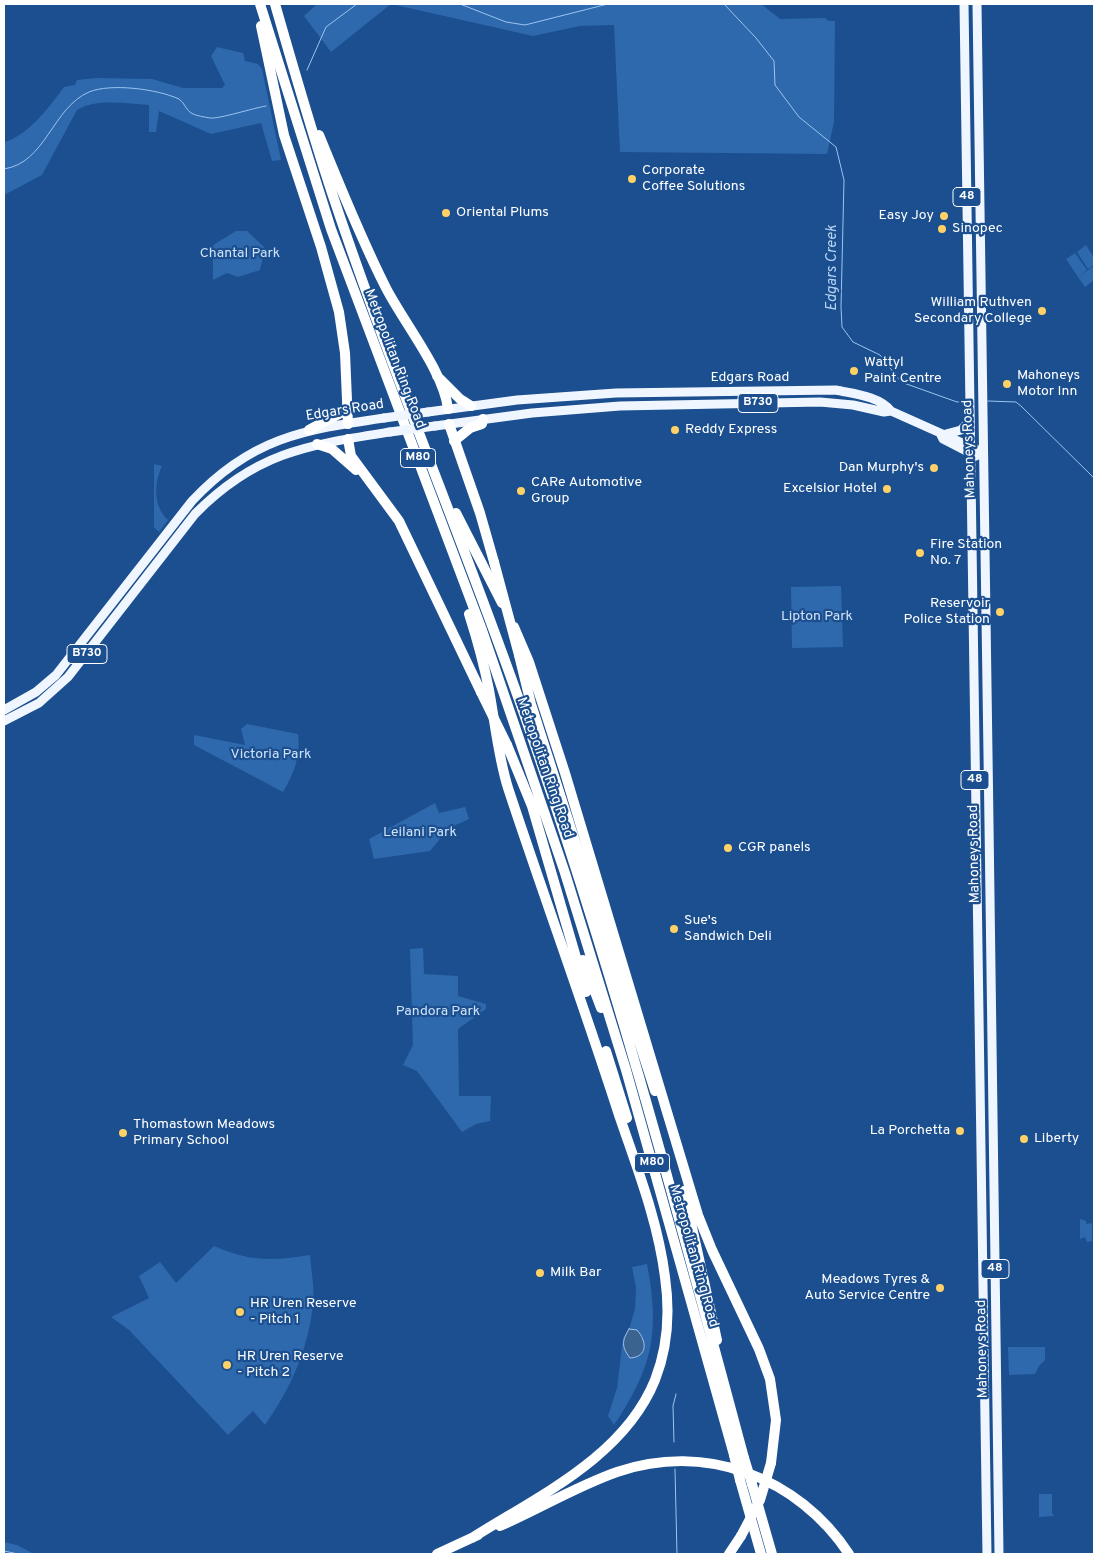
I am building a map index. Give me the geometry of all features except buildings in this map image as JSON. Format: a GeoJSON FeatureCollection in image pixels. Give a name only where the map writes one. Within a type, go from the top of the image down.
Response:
{"type":"FeatureCollection","features":[{"type":"Feature","properties":{"kind":"highway"},"geometry":{"type":"LineString","coordinates":[[259,4],[282,127],[298,183],[321,247],[338,312],[345,353],[348,424]]}},
{"type":"Feature","properties":{"kind":"highway","name":"Metropolitan Ring Road"},"geometry":{"type":"LineString","coordinates":[[259,4],[334,238],[442,519],[565,873],[618,1043],[643,1134],[739,1457]]}},
{"type":"Feature","properties":{"kind":"highway","name":"Metropolitan Ring Road"},"geometry":{"type":"LineString","coordinates":[[275,4],[294,72],[339,213],[525,717],[579,881],[637,1073],[723,1382],[739,1457],[740,1480],[761,1554]]}},
{"type":"Feature","properties":{"kind":"highway"},"geometry":{"type":"LineString","coordinates":[[294,72],[375,264],[398,310],[437,375],[460,399],[471,406]]}},
{"type":"Feature","properties":{"kind":"highway"},"geometry":{"type":"LineString","coordinates":[[437,375],[448,410]]}},
{"type":"Feature","properties":{"kind":"highway"},"geometry":{"type":"LineString","coordinates":[[309,430],[346,410]]}},
{"type":"Feature","properties":{"kind":"highway"},"geometry":{"type":"LineString","coordinates":[[454,441],[470,428],[482,424],[483,419]]}},
{"type":"Feature","properties":{"kind":"highway"},"geometry":{"type":"LineString","coordinates":[[449,424],[480,513],[531,704],[586,871],[685,1192],[700,1269],[716,1329],[723,1382]]}},
{"type":"Feature","properties":{"kind":"highway"},"geometry":{"type":"LineString","coordinates":[[348,439],[351,456],[366,479],[399,520],[507,745],[532,806],[594,1019],[632,1133],[632,1154]]}},
{"type":"Feature","properties":{"kind":"highway"},"geometry":{"type":"LineString","coordinates":[[317,444],[332,450],[366,479]]}},
{"type":"Feature","properties":{"kind":"highway"},"geometry":{"type":"LineString","coordinates":[[428,456],[498,593],[530,662],[633,992],[704,1232],[759,1349],[770,1380],[776,1420],[771,1463],[760,1500],[730,1554]]}},
{"type":"Feature","properties":{"kind":"highway"},"geometry":{"type":"LineString","coordinates":[[442,519],[480,649],[507,786],[581,996],[655,1226],[666,1286],[667,1328],[655,1379],[635,1416],[605,1450],[472,1538]]}},
{"type":"Feature","properties":{"kind":"highway"},"geometry":{"type":"LineString","coordinates":[[519,655],[674,1132]]}},
{"type":"Feature","properties":{"kind":"highway"},"geometry":{"type":"LineString","coordinates":[[559,899],[598,999],[643,1134]]}},
{"type":"Feature","properties":{"kind":"highway","name":"M80"},"geometry":{"type":"LineString","coordinates":[[739,1457],[752,1484],[772,1554]]}},
{"type":"Feature","properties":{"kind":"highway"},"geometry":{"type":"LineString","coordinates":[[437,1554],[597,1479],[620,1471],[660,1463],[694,1462],[715,1464],[743,1472],[788,1491],[828,1526],[849,1554]]}},
{"type":"Feature","properties":{"kind":"main road","name":"Mahoneys Road"},"geometry":{"type":"LineString","coordinates":[[964,4],[970,416],[973,498],[973,688],[986,1554]]}},
{"type":"Feature","properties":{"kind":"main road","name":"Mahoneys Road"},"geometry":{"type":"LineString","coordinates":[[977,4],[999,1554]]}},
{"type":"Feature","properties":{"kind":"main road","name":"Edgars Road"},"geometry":{"type":"LineString","coordinates":[[4,710],[32,696],[56,675],[176,521],[211,481],[260,448],[309,430],[384,418],[547,397],[616,393],[836,390],[861,395],[886,404],[891,410],[943,434],[983,456]]}},
{"type":"Feature","properties":{"kind":"main road","name":"Edgars Road"},"geometry":{"type":"LineString","coordinates":[[4,721],[39,703],[68,677],[195,514],[218,491],[271,458],[317,444],[390,432],[483,419],[624,406],[820,402],[853,405],[884,412],[891,410]]}},
{"type":"Feature","properties":{"kind":"main road"},"geometry":{"type":"LineString","coordinates":[[448,410],[449,424]]}},
{"type":"Feature","properties":{"kind":"main road"},"geometry":{"type":"LineString","coordinates":[[943,434],[962,430],[970,416]]}},
{"type":"Feature","properties":{"kind":"main road"},"geometry":{"type":"LineString","coordinates":[[348,424],[348,439]]}},
{"type":"Feature","properties":{"kind":"main road"},"geometry":{"type":"LineString","coordinates":[[973,498],[985,497]]}},
{"type":"Feature","properties":{"kind":"main road"},"geometry":{"type":"LineString","coordinates":[[976,850],[988,849]]}},
{"type":"Feature","properties":{"kind":"green space"},"geometry":{"type":"Polygon","coordinates":[[[317,4],[391,4],[331,52],[304,16],[317,4]]]}},
{"type":"Feature","properties":{"kind":"green space"},"geometry":{"type":"Polygon","coordinates":[[[391,4],[761,4],[780,19],[825,18],[829,21],[835,21],[834,122],[827,154],[620,152],[614,25],[580,26],[533,36],[391,4]]]}},
{"type":"Feature","properties":{"kind":"green space"},"geometry":{"type":"Polygon","coordinates":[[[217,47],[243,53],[245,61],[258,64],[262,69],[281,160],[272,161],[261,123],[211,134],[159,111],[156,132],[149,132],[149,105],[94,104],[77,110],[42,175],[4,195],[4,142],[13,139],[30,127],[64,87],[75,85],[77,80],[97,78],[152,79],[183,88],[222,88],[225,85],[211,56],[217,47]]]}},
{"type":"Feature","properties":{"kind":"green space","name":"Chantal Park"},"geometry":{"type":"Polygon","coordinates":[[[236,231],[247,231],[265,248],[260,270],[238,277],[227,273],[213,280],[213,245],[236,231]]]}},
{"type":"Feature","properties":{"kind":"green space"},"geometry":{"type":"Polygon","coordinates":[[[1086,245],[1094,258],[1094,265],[1088,269],[1077,252],[1086,245]]]}},
{"type":"Feature","properties":{"kind":"green space"},"geometry":{"type":"Polygon","coordinates":[[[1075,253],[1087,270],[1078,277],[1066,259],[1075,253]]]}},
{"type":"Feature","properties":{"kind":"green space"},"geometry":{"type":"Polygon","coordinates":[[[1094,266],[1094,280],[1085,287],[1078,277],[1094,266]]]}},
{"type":"Feature","properties":{"kind":"green space"},"geometry":{"type":"Polygon","coordinates":[[[154,464],[162,466],[157,480],[156,494],[160,508],[168,520],[159,532],[154,527],[154,464]]]}},
{"type":"Feature","properties":{"kind":"green space","name":"Lipton Park"},"geometry":{"type":"Polygon","coordinates":[[[841,586],[843,647],[792,648],[791,587],[841,586]]]}},
{"type":"Feature","properties":{"kind":"green space","name":"Victoria Park"},"geometry":{"type":"Polygon","coordinates":[[[247,724],[298,734],[299,742],[296,764],[283,792],[194,745],[194,735],[245,745],[241,729],[247,724]]]}},
{"type":"Feature","properties":{"kind":"green space","name":"Leilani Park"},"geometry":{"type":"Polygon","coordinates":[[[435,803],[439,813],[465,807],[469,819],[449,828],[430,851],[374,859],[369,839],[435,803]]]}},
{"type":"Feature","properties":{"kind":"green space","name":"Pandora Park"},"geometry":{"type":"Polygon","coordinates":[[[423,948],[424,974],[458,976],[458,996],[486,1004],[486,1009],[458,1029],[459,1096],[491,1096],[490,1121],[476,1124],[462,1132],[417,1071],[403,1065],[413,1045],[410,949],[423,948]]]}},
{"type":"Feature","properties":{"kind":"green space"},"geometry":{"type":"Polygon","coordinates":[[[1080,1219],[1086,1221],[1086,1224],[1092,1223],[1092,1241],[1087,1242],[1085,1237],[1080,1239],[1080,1219]]]}},
{"type":"Feature","properties":{"kind":"green space"},"geometry":{"type":"Polygon","coordinates":[[[214,1246],[239,1255],[261,1259],[310,1255],[313,1286],[311,1321],[307,1337],[297,1368],[283,1397],[265,1425],[253,1411],[228,1435],[129,1330],[111,1317],[149,1298],[139,1276],[160,1262],[176,1283],[214,1246]]]}},
{"type":"Feature","properties":{"kind":"green space"},"geometry":{"type":"Polygon","coordinates":[[[647,1264],[653,1310],[653,1330],[650,1348],[637,1385],[614,1425],[608,1416],[617,1388],[623,1338],[629,1329],[635,1309],[636,1288],[632,1267],[647,1264]]]}},
{"type":"Feature","properties":{"kind":"green space"},"geometry":{"type":"Polygon","coordinates":[[[1008,1347],[1045,1347],[1045,1360],[1035,1374],[1009,1375],[1008,1347]]]}},
{"type":"Feature","properties":{"kind":"green space"},"geometry":{"type":"Polygon","coordinates":[[[1039,1494],[1052,1494],[1052,1513],[1054,1516],[1039,1517],[1039,1494]]]}},
{"type":"Feature","properties":{"kind":"green space"},"geometry":{"type":"Polygon","coordinates":[[[4,1542],[17,1545],[34,1554],[4,1554],[4,1542]]]}},
{"type":"Feature","properties":{"kind":"shaded area"},"geometry":{"type":"Polygon","coordinates":[[[629,1329],[637,1330],[644,1343],[643,1352],[636,1357],[630,1358],[624,1344],[629,1329]]]}},
{"type":"Feature","properties":{"kind":"waterway","name":"Edgars Creek"},"geometry":{"type":"LineString","coordinates":[[307,70],[326,27],[357,4]]}},
{"type":"Feature","properties":{"kind":"waterway","name":"Edgars Creek"},"geometry":{"type":"LineString","coordinates":[[460,4],[506,22],[525,25],[608,4]]}},
{"type":"Feature","properties":{"kind":"waterway","name":"Edgars Creek"},"geometry":{"type":"LineString","coordinates":[[724,4],[756,38],[774,61],[775,85],[799,117],[836,147],[844,180],[842,327],[853,342],[880,355],[901,382],[957,402],[967,401]]}},
{"type":"Feature","properties":{"kind":"waterway","name":"Edgars Creek"},"geometry":{"type":"LineString","coordinates":[[4,169],[18,165],[30,157],[66,110],[76,100],[98,89],[134,88],[159,92],[179,99],[189,112],[210,118],[266,106]]}},
{"type":"Feature","properties":{"kind":"waterway","name":"Edgars Creek"},"geometry":{"type":"LineString","coordinates":[[988,401],[1016,402],[1094,478]]}},
{"type":"Feature","properties":{"kind":"waterway"},"geometry":{"type":"LineString","coordinates":[[674,1442],[673,1406],[676,1394]]}},
{"type":"Feature","properties":{"kind":"waterway"},"geometry":{"type":"LineString","coordinates":[[675,1469],[677,1554]]}},
{"type":"Feature","properties":{"kind":"waterway"},"geometry":{"type":"LineString","coordinates":[[4,1551],[18,1554]]}},
{"type":"Feature","properties":{"kind":"place","name":"Corporate Coffee Solutions"},"geometry":{"type":"Point","coordinates":[632,179]}},
{"type":"Feature","properties":{"kind":"place","name":"Oriental Plums"},"geometry":{"type":"Point","coordinates":[446,213]}},
{"type":"Feature","properties":{"kind":"place","name":"Easy Joy"},"geometry":{"type":"Point","coordinates":[944,216]}},
{"type":"Feature","properties":{"kind":"place","name":"Sinopec"},"geometry":{"type":"Point","coordinates":[942,229]}},
{"type":"Feature","properties":{"kind":"place","name":"William Ruthven Secondary College"},"geometry":{"type":"Point","coordinates":[1042,311]}},
{"type":"Feature","properties":{"kind":"place","name":"Wattyl Paint Centre"},"geometry":{"type":"Point","coordinates":[854,371]}},
{"type":"Feature","properties":{"kind":"place","name":"Mahoneys Motor Inn"},"geometry":{"type":"Point","coordinates":[1007,384]}},
{"type":"Feature","properties":{"kind":"place","name":"Reddy Express"},"geometry":{"type":"Point","coordinates":[675,430]}},
{"type":"Feature","properties":{"kind":"place","name":"Dan Murphy's"},"geometry":{"type":"Point","coordinates":[934,468]}},
{"type":"Feature","properties":{"kind":"place","name":"Excelsior Hotel"},"geometry":{"type":"Point","coordinates":[887,489]}},
{"type":"Feature","properties":{"kind":"place","name":"CARe Automotive Group"},"geometry":{"type":"Point","coordinates":[521,491]}},
{"type":"Feature","properties":{"kind":"place","name":"Fire Station No. 7"},"geometry":{"type":"Point","coordinates":[920,553]}},
{"type":"Feature","properties":{"kind":"place","name":"Reservoir Police Station"},"geometry":{"type":"Point","coordinates":[1000,612]}},
{"type":"Feature","properties":{"kind":"place","name":"CGR panels"},"geometry":{"type":"Point","coordinates":[728,848]}},
{"type":"Feature","properties":{"kind":"place","name":"Sue's Sandwich Deli"},"geometry":{"type":"Point","coordinates":[674,929]}},
{"type":"Feature","properties":{"kind":"place","name":"La Porchetta"},"geometry":{"type":"Point","coordinates":[960,1131]}},
{"type":"Feature","properties":{"kind":"place","name":"Thomastown Meadows Primary School"},"geometry":{"type":"Point","coordinates":[123,1133]}},
{"type":"Feature","properties":{"kind":"place","name":"Liberty"},"geometry":{"type":"Point","coordinates":[1024,1139]}},
{"type":"Feature","properties":{"kind":"place","name":"Milk Bar"},"geometry":{"type":"Point","coordinates":[540,1273]}},
{"type":"Feature","properties":{"kind":"place","name":"Meadows Tyres & Auto Service Centre"},"geometry":{"type":"Point","coordinates":[940,1288]}},
{"type":"Feature","properties":{"kind":"place","name":"HR Uren Reserve - Pitch 1"},"geometry":{"type":"Point","coordinates":[240,1312]}},
{"type":"Feature","properties":{"kind":"place","name":"HR Uren Reserve - Pitch 2"},"geometry":{"type":"Point","coordinates":[227,1365]}}]}
